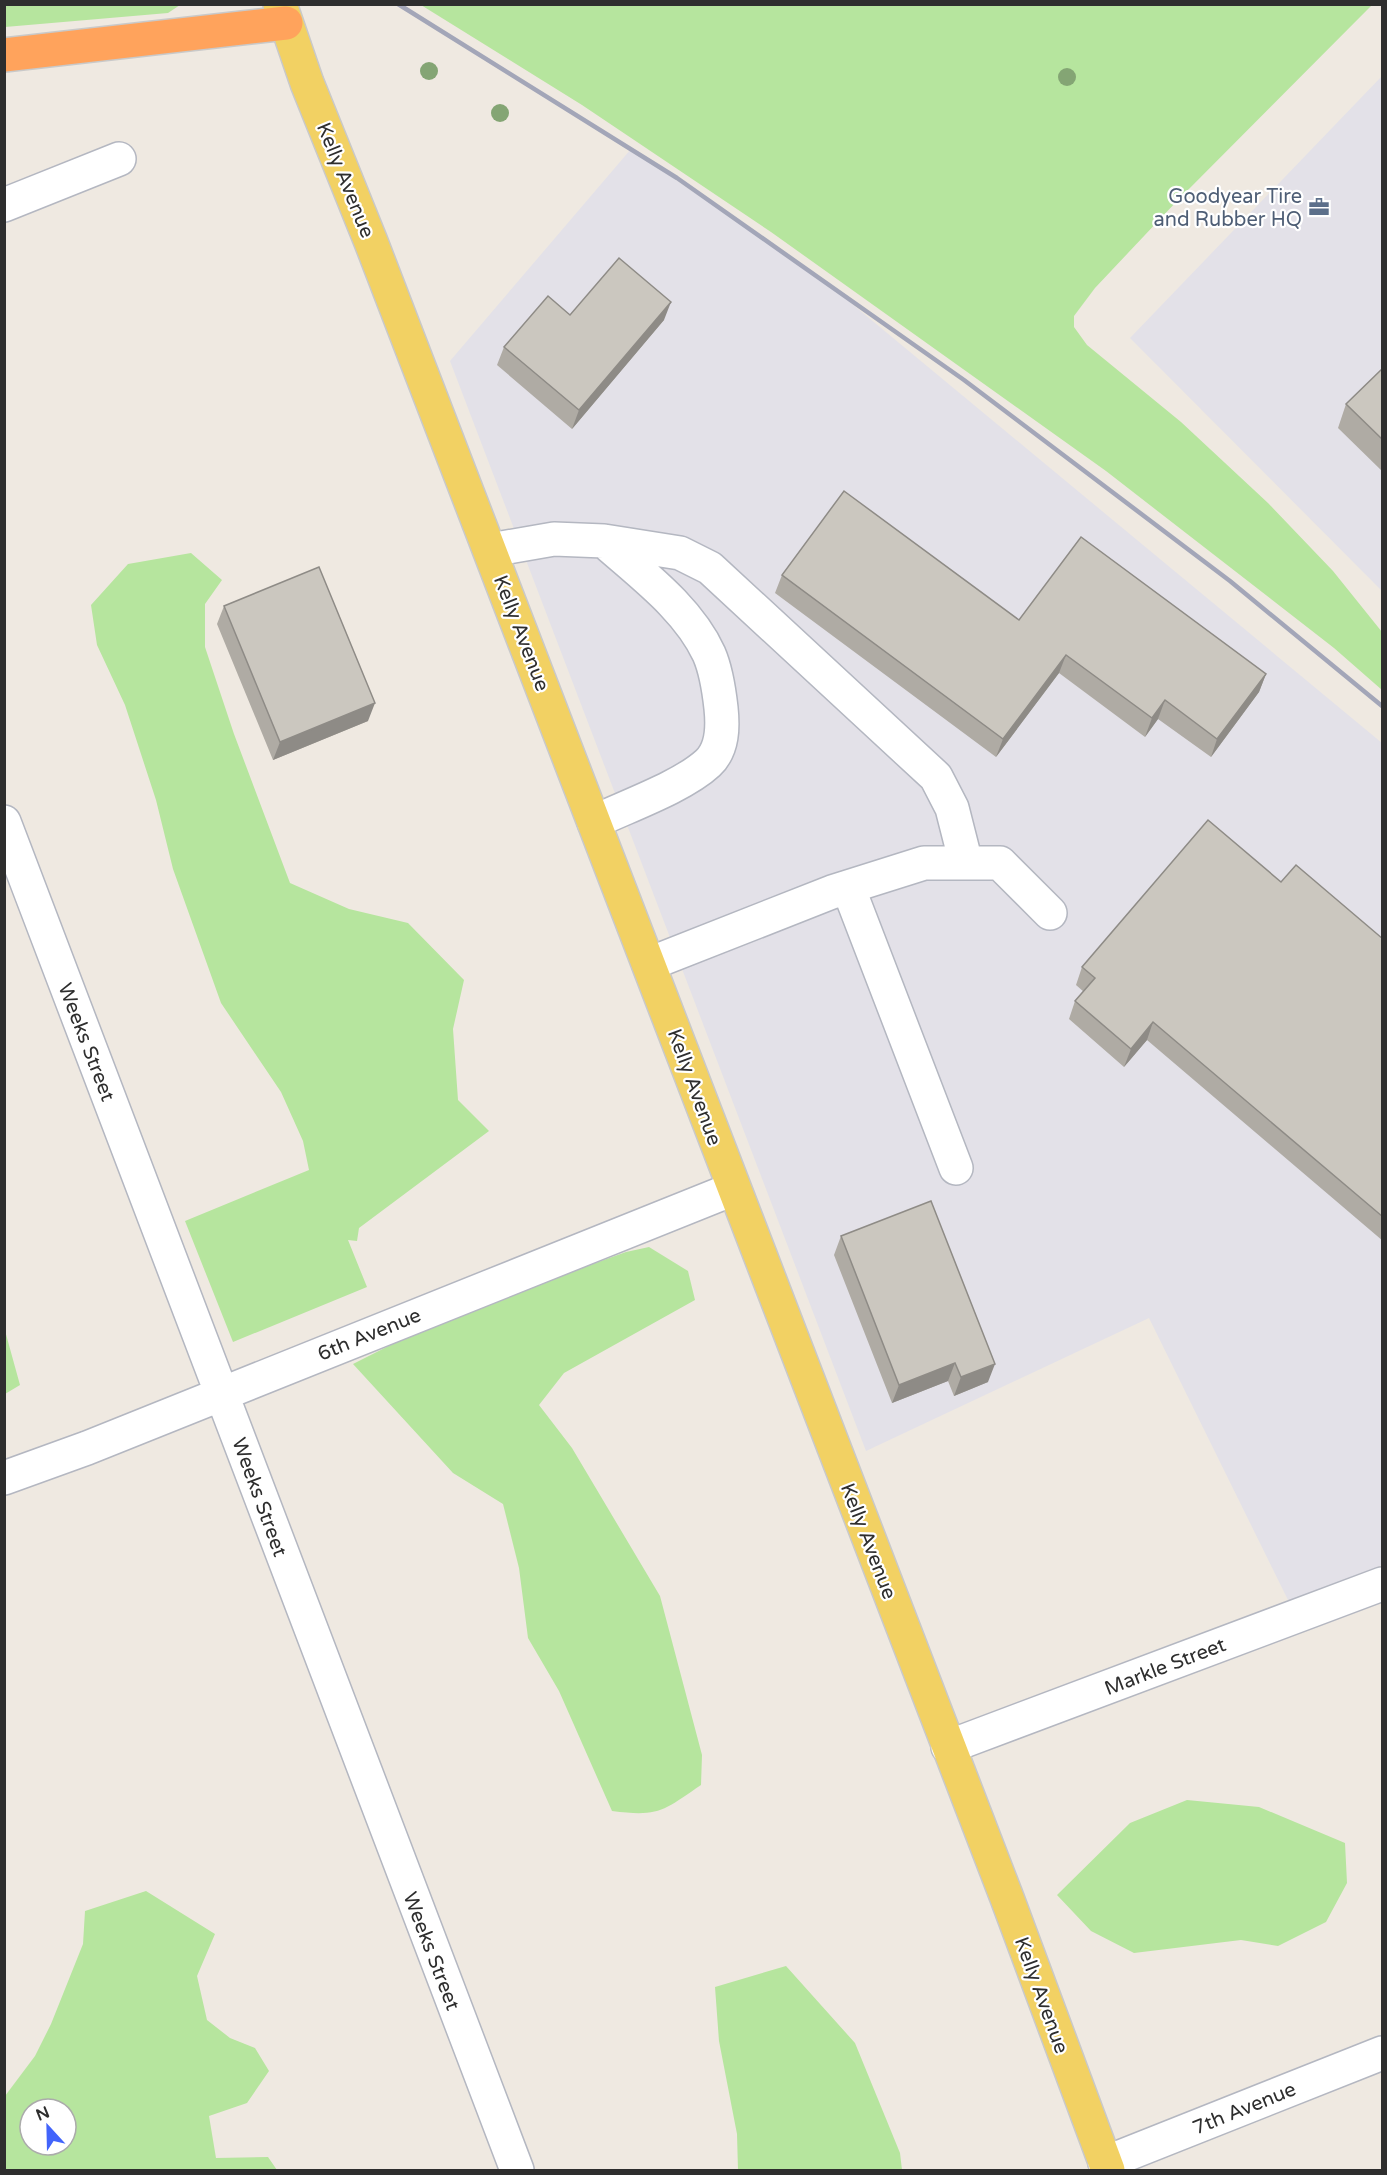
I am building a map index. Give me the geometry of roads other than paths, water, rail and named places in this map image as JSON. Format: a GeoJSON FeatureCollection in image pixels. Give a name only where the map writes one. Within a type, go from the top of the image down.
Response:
{"type":"FeatureCollection","features":[{"type":"Feature","properties":{"kind":"highway"},"geometry":{"type":"LineString","coordinates":[[4,55],[283,14]]}},
{"type":"Feature","properties":{"kind":"main road","name":"Kelly Avenue"},"geometry":{"type":"LineString","coordinates":[[283,14],[307,83],[371,242],[649,964],[1106,2167]]}},
{"type":"Feature","properties":{"kind":"street"},"geometry":{"type":"LineString","coordinates":[[4,205],[119,159]]}},
{"type":"Feature","properties":{"kind":"street"},"geometry":{"type":"LineString","coordinates":[[490,550],[554,539],[604,541],[680,553],[710,568],[936,777],[952,808],[966,863]]}},
{"type":"Feature","properties":{"kind":"street"},"geometry":{"type":"LineString","coordinates":[[594,822],[692,775],[710,761],[722,738],[719,688],[709,654],[687,620],[662,592],[604,541]]}},
{"type":"Feature","properties":{"kind":"street","name":"Weeks Street"},"geometry":{"type":"LineString","coordinates":[[4,822],[222,1392],[265,1514],[517,2170]]}},
{"type":"Feature","properties":{"kind":"street"},"geometry":{"type":"LineString","coordinates":[[649,964],[848,887],[924,863],[1000,863],[1050,913]]}},
{"type":"Feature","properties":{"kind":"street"},"geometry":{"type":"LineString","coordinates":[[848,887],[956,1168]]}},
{"type":"Feature","properties":{"kind":"street","name":"6th Avenue"},"geometry":{"type":"LineString","coordinates":[[4,1478],[87,1448],[222,1392],[733,1190]]}},
{"type":"Feature","properties":{"kind":"street","name":"Markle Street"},"geometry":{"type":"LineString","coordinates":[[948,1747],[1383,1584]]}},
{"type":"Feature","properties":{"kind":"street","name":"7th Avenue"},"geometry":{"type":"LineString","coordinates":[[1106,2167],[1383,2053]]}},
{"type":"Feature","properties":{"kind":"railway"},"geometry":{"type":"LineString","coordinates":[[398,4],[677,178],[964,380],[1230,581],[1382,706]]}},
{"type":"Feature","properties":{"kind":"place","name":"Goodyear Tire and Rubber HQ"},"geometry":{"type":"Point","coordinates":[1319,207]}}]}
